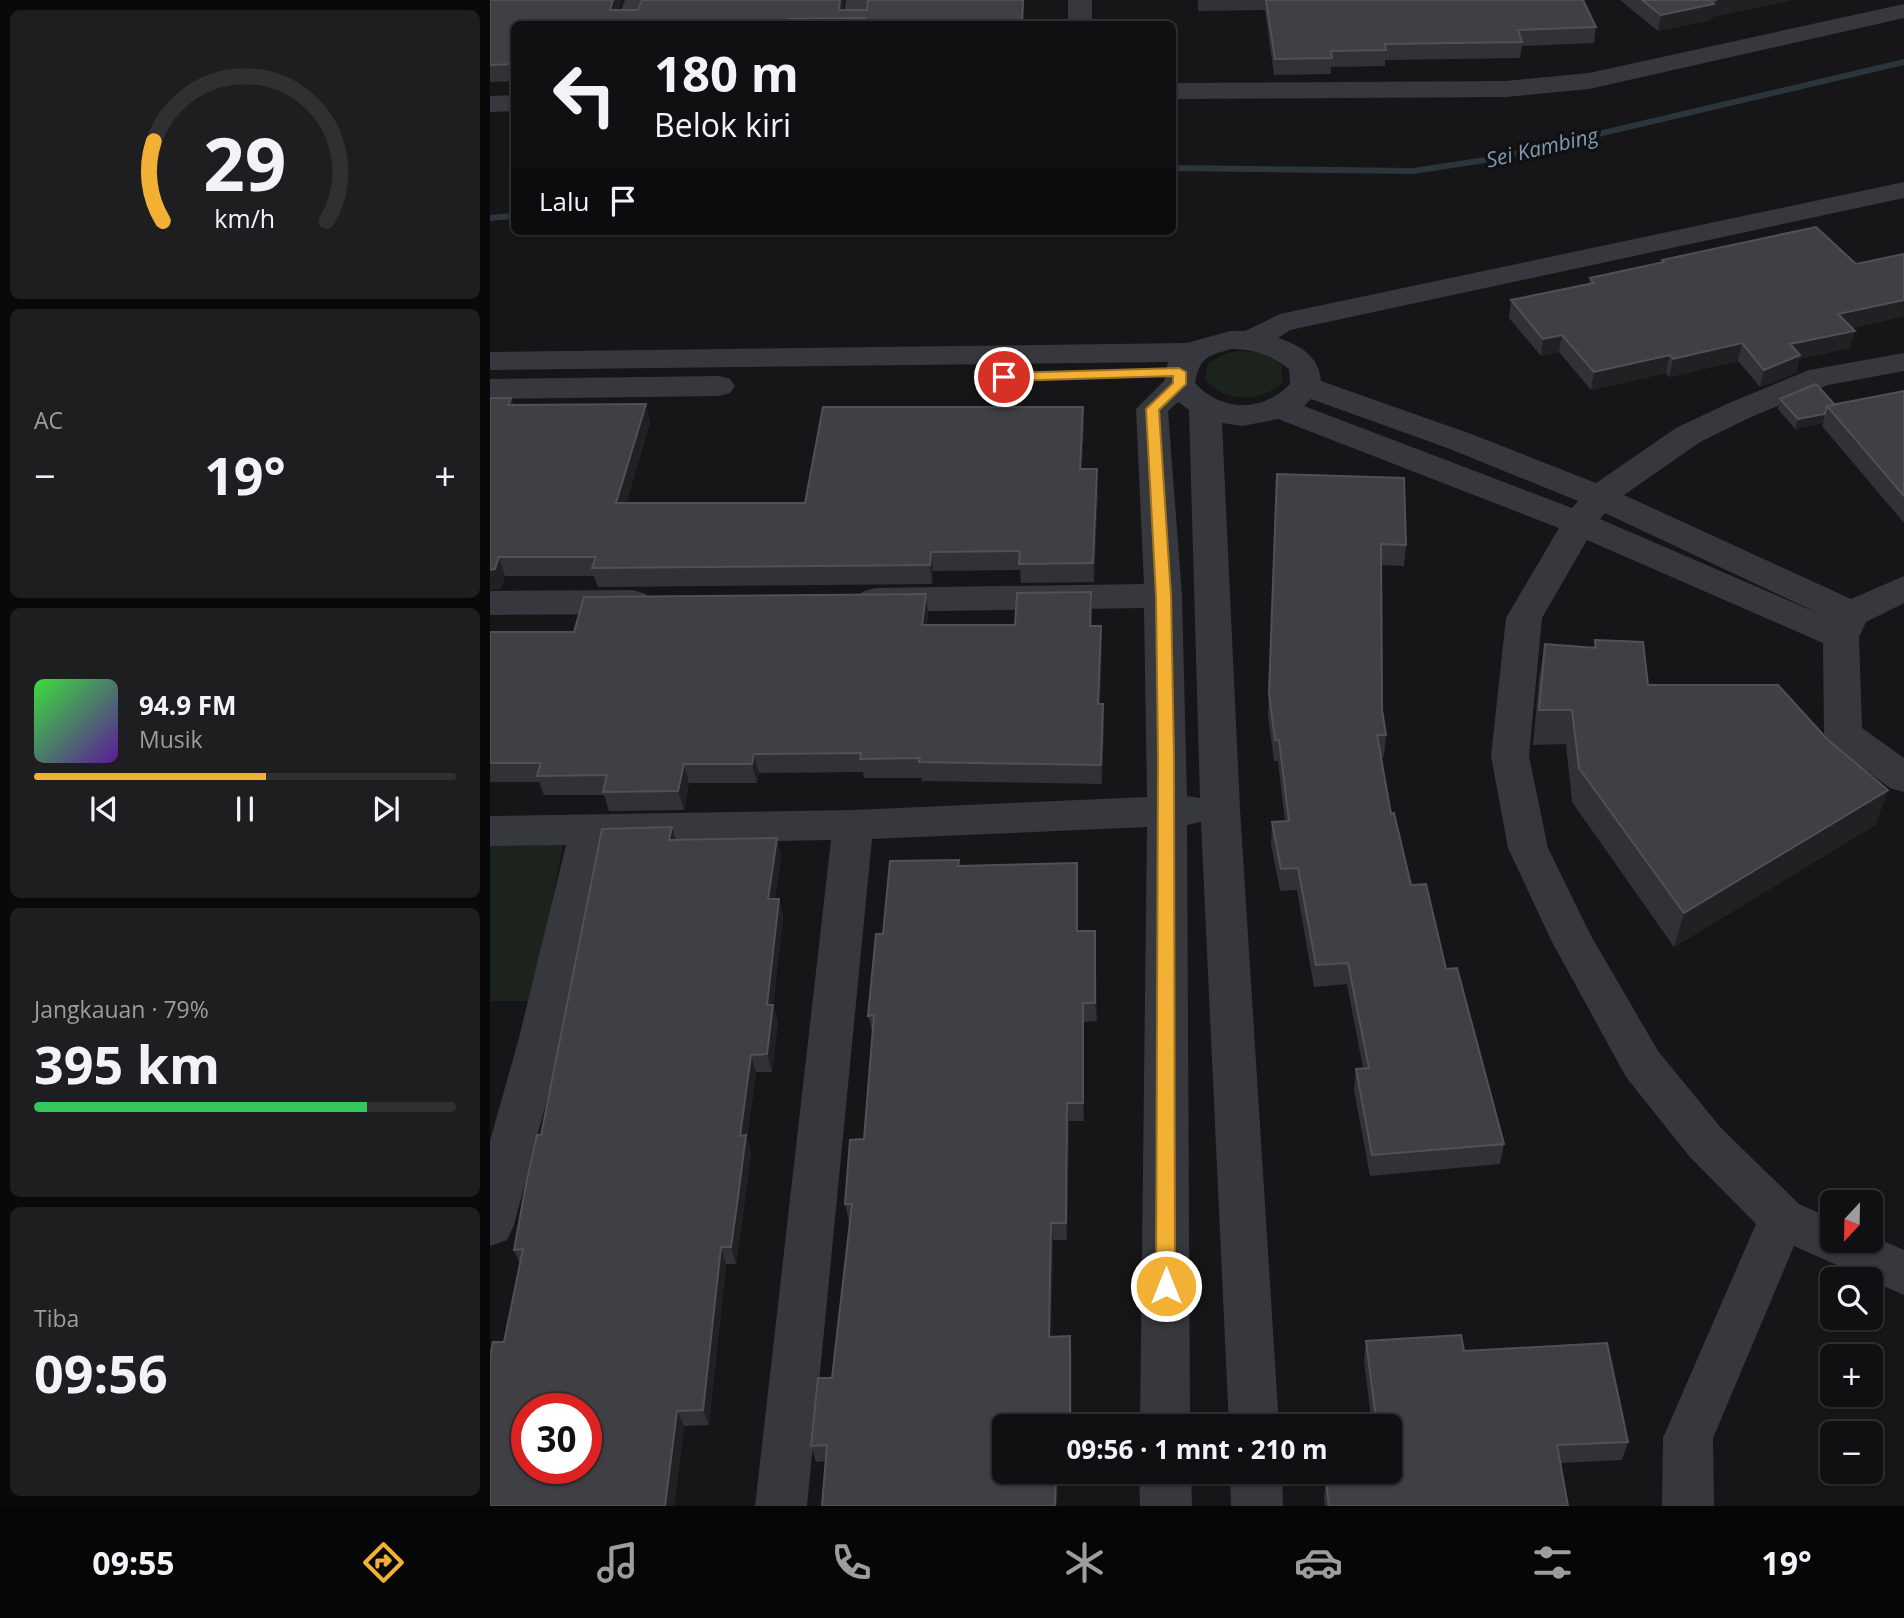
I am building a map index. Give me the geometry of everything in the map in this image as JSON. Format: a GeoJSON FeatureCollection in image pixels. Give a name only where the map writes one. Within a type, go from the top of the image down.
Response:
{"type":"FeatureCollection","features":[{"type":"Feature","properties":{"kind":"street"},"geometry":{"type":"LineString","coordinates":[[629,21],[637,0]]}},
{"type":"Feature","properties":{"kind":"street"},"geometry":{"type":"LineString","coordinates":[[855,21],[858,0]]}},
{"type":"Feature","properties":{"kind":"street"},"geometry":{"type":"LineString","coordinates":[[1080,0],[1080,21]]}},
{"type":"Feature","properties":{"kind":"street"},"geometry":{"type":"LineString","coordinates":[[1176,91],[1506,89],[1590,81],[1904,11]]}},
{"type":"Feature","properties":{"kind":"street"},"geometry":{"type":"LineString","coordinates":[[490,104],[511,103]]}},
{"type":"Feature","properties":{"kind":"street"},"geometry":{"type":"LineString","coordinates":[[1252,340],[1280,323],[1904,190]]}},
{"type":"Feature","properties":{"kind":"street"},"geometry":{"type":"LineString","coordinates":[[1165,1414],[1167,811],[1164,596],[1153,409],[1184,369],[1219,341],[1252,340],[1284,348],[1304,366],[1306,386],[1297,399],[1280,409],[1243,415],[1205,408],[1188,397],[1184,369]]}},
{"type":"Feature","properties":{"kind":"street"},"geometry":{"type":"LineString","coordinates":[[490,361],[674,374]]}},
{"type":"Feature","properties":{"kind":"street"},"geometry":{"type":"LineString","coordinates":[[1904,362],[1820,377],[1740,410],[1688,435],[1589,510],[1524,618],[1510,756],[1528,848],[1572,940],[1642,1064],[1705,1142],[1782,1219],[1904,1273]]}},
{"type":"Feature","properties":{"kind":"street"},"geometry":{"type":"LineString","coordinates":[[490,388],[674,374],[1184,369]]}},
{"type":"Feature","properties":{"kind":"street"},"geometry":{"type":"LineString","coordinates":[[1306,386],[1462,442],[1589,510],[1847,625]]}},
{"type":"Feature","properties":{"kind":"street"},"geometry":{"type":"LineString","coordinates":[[1205,408],[1220,809],[1253,1414]]}},
{"type":"Feature","properties":{"kind":"street"},"geometry":{"type":"LineString","coordinates":[[1280,409],[1589,510]]}},
{"type":"Feature","properties":{"kind":"street"},"geometry":{"type":"LineString","coordinates":[[1847,625],[1904,588]]}},
{"type":"Feature","properties":{"kind":"street"},"geometry":{"type":"LineString","coordinates":[[847,600],[1164,596]]}},
{"type":"Feature","properties":{"kind":"street"},"geometry":{"type":"LineString","coordinates":[[490,603],[668,602]]}},
{"type":"Feature","properties":{"kind":"street"},"geometry":{"type":"LineString","coordinates":[[1847,625],[1843,734],[1904,778]]}},
{"type":"Feature","properties":{"kind":"street"},"geometry":{"type":"LineString","coordinates":[[490,831],[853,825],[1220,809]]}},
{"type":"Feature","properties":{"kind":"street"},"geometry":{"type":"LineString","coordinates":[[781,1506],[853,825]]}},
{"type":"Feature","properties":{"kind":"street"},"geometry":{"type":"LineString","coordinates":[[490,1225],[541,1038],[589,831]]}},
{"type":"Feature","properties":{"kind":"street"},"geometry":{"type":"LineString","coordinates":[[1688,1506],[1688,1438],[1782,1219]]}},
{"type":"Feature","properties":{"kind":"street"},"geometry":{"type":"LineString","coordinates":[[1165,1484],[1166,1506]]}},
{"type":"Feature","properties":{"kind":"street"},"geometry":{"type":"LineString","coordinates":[[1256,1484],[1257,1506]]}},
{"type":"Feature","properties":{"kind":"shaded area"},"geometry":{"type":"Polygon","coordinates":[[[1240,351],[1263,354],[1273,359],[1282,366],[1283,382],[1254,397],[1232,396],[1213,387],[1205,379],[1208,363],[1227,353],[1240,351]]]}},
{"type":"Feature","properties":{"kind":"shaded area"},"geometry":{"type":"Polygon","coordinates":[[[564,838],[533,1001],[490,1001],[490,840],[564,838]]]}},
{"type":"Feature","properties":{"kind":"building"},"geometry":{"type":"Polygon","coordinates":[[[490,0],[613,0],[610,10],[638,10],[642,0],[840,0],[839,10],[867,10],[868,0],[1023,0],[1022,21],[865,21],[865,18],[788,21],[511,21],[511,64],[490,65],[490,0]]]}},
{"type":"Feature","properties":{"kind":"building"},"geometry":{"type":"Polygon","coordinates":[[[1266,0],[1583,0],[1596,27],[1518,30],[1522,42],[1385,44],[1386,50],[1331,51],[1332,58],[1275,59],[1266,0]]]}},
{"type":"Feature","properties":{"kind":"building"},"geometry":{"type":"Polygon","coordinates":[[[1642,0],[1717,0],[1711,1],[1714,4],[1661,15],[1642,0]]]}},
{"type":"Feature","properties":{"kind":"building"},"geometry":{"type":"Polygon","coordinates":[[[1816,227],[1856,264],[1904,254],[1904,300],[1838,314],[1855,331],[1790,344],[1800,355],[1764,370],[1742,343],[1673,359],[1670,355],[1594,372],[1562,335],[1543,339],[1511,300],[1594,283],[1590,278],[1664,262],[1662,260],[1816,227]]]}},
{"type":"Feature","properties":{"kind":"building"},"geometry":{"type":"Polygon","coordinates":[[[1816,384],[1835,405],[1827,406],[1825,414],[1798,419],[1780,399],[1816,384]]]}},
{"type":"Feature","properties":{"kind":"building"},"geometry":{"type":"Polygon","coordinates":[[[1904,391],[1904,496],[1827,406],[1904,391]]]}},
{"type":"Feature","properties":{"kind":"building"},"geometry":{"type":"Polygon","coordinates":[[[490,398],[511,398],[508,405],[646,404],[616,503],[805,503],[823,407],[1083,407],[1080,469],[1097,469],[1093,563],[1019,564],[1020,551],[931,552],[930,565],[592,568],[596,557],[499,557],[495,569],[490,570],[490,398]]]}},
{"type":"Feature","properties":{"kind":"building"},"geometry":{"type":"Polygon","coordinates":[[[1277,474],[1404,478],[1406,545],[1381,544],[1382,710],[1386,735],[1377,735],[1391,814],[1394,813],[1411,885],[1426,884],[1446,969],[1457,968],[1504,1144],[1372,1155],[1356,1069],[1369,1068],[1348,963],[1316,965],[1298,868],[1281,869],[1272,822],[1289,821],[1279,740],[1275,740],[1269,693],[1277,474]]]}},
{"type":"Feature","properties":{"kind":"building"},"geometry":{"type":"Polygon","coordinates":[[[1091,592],[1090,626],[1101,626],[1098,704],[1103,704],[1101,765],[919,762],[920,758],[860,759],[861,753],[754,754],[752,764],[684,764],[678,791],[603,792],[607,775],[537,776],[541,763],[490,763],[490,632],[574,632],[584,597],[926,594],[922,625],[1015,625],[1017,593],[1091,592]]]}},
{"type":"Feature","properties":{"kind":"building"},"geometry":{"type":"Polygon","coordinates":[[[1595,640],[1643,642],[1648,685],[1778,685],[1828,740],[1888,790],[1684,913],[1579,768],[1572,710],[1539,710],[1545,644],[1596,648],[1595,640]]]}},
{"type":"Feature","properties":{"kind":"building"},"geometry":{"type":"Polygon","coordinates":[[[672,827],[669,840],[777,838],[768,899],[779,899],[767,1005],[773,1005],[767,1054],[751,1055],[740,1136],[746,1135],[738,1197],[731,1247],[721,1247],[703,1410],[677,1411],[665,1506],[490,1506],[490,1357],[493,1342],[504,1342],[523,1249],[514,1250],[537,1135],[541,1135],[602,829],[672,827]]]}},
{"type":"Feature","properties":{"kind":"building"},"geometry":{"type":"Polygon","coordinates":[[[959,860],[958,866],[1077,863],[1077,931],[1095,931],[1095,1003],[1083,1003],[1083,1103],[1067,1103],[1066,1223],[1051,1223],[1049,1337],[1070,1336],[1070,1414],[992,1414],[992,1484],[1056,1484],[1055,1506],[822,1506],[827,1445],[811,1446],[818,1378],[832,1378],[852,1204],[845,1204],[850,1140],[864,1139],[874,1015],[868,1016],[876,934],[883,934],[890,861],[959,860]]]}},
{"type":"Feature","properties":{"kind":"building"},"geometry":{"type":"Polygon","coordinates":[[[1461,1335],[1464,1351],[1607,1343],[1628,1442],[1557,1445],[1568,1506],[1329,1506],[1326,1484],[1402,1484],[1402,1414],[1375,1414],[1366,1341],[1461,1335]]]}},
{"type":"Feature","properties":{"kind":"waterway","name":"Sei Kambing"},"geometry":{"type":"LineString","coordinates":[[1176,168],[1413,171],[1492,159],[1904,62]]}},
{"type":"Feature","properties":{"kind":"waterway","name":"Sei Kambing"},"geometry":{"type":"LineString","coordinates":[[490,218],[511,216]]}},
{"type":"Feature","properties":{"kind":"route"},"geometry":{"type":"LineString","coordinates":[[1004,377],[1179,372],[1179,384],[1153,409],[1164,596],[1167,839],[1166,1286]]}}]}
